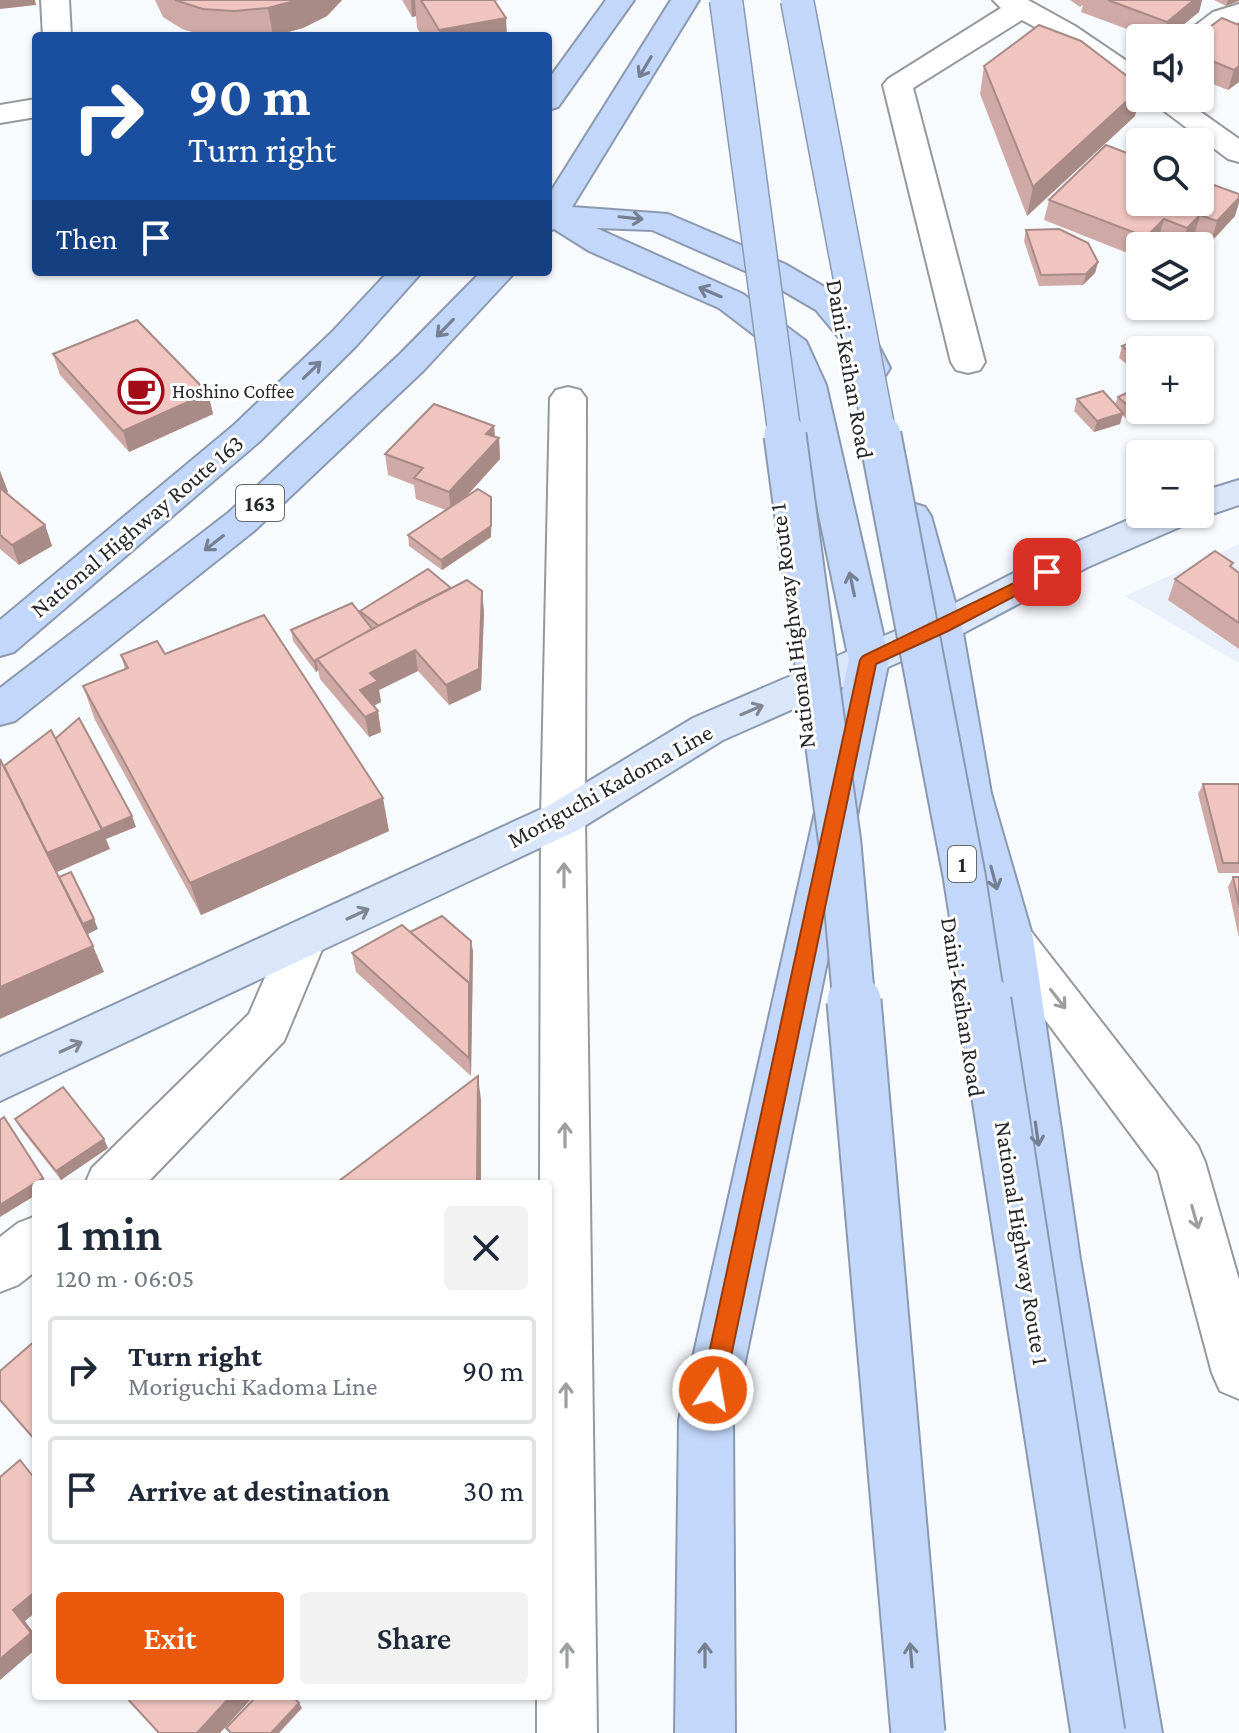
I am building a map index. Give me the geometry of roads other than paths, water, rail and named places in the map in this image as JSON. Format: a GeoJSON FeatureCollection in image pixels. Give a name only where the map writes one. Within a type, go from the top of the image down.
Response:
{"type":"FeatureCollection","features":[{"type":"Feature","properties":{"kind":"highway"},"geometry":{"type":"LineString","coordinates":[[552,95],[620,0]]}},
{"type":"Feature","properties":{"kind":"highway"},"geometry":{"type":"LineString","coordinates":[[552,214],[685,0]]}},
{"type":"Feature","properties":{"kind":"highway","name":"National Highway Route 1"},"geometry":{"type":"LineString","coordinates":[[715,0],[739,169],[817,841],[887,1733]]}},
{"type":"Feature","properties":{"kind":"highway"},"geometry":{"type":"LineString","coordinates":[[726,0],[840,844],[918,1733]]}},
{"type":"Feature","properties":{"kind":"highway","name":"Daini-Keihan Road"},"geometry":{"type":"LineString","coordinates":[[787,0],[812,134],[845,347],[943,873],[1072,1733]]}},
{"type":"Feature","properties":{"kind":"highway","name":"National Highway Route 1"},"geometry":{"type":"LineString","coordinates":[[797,0],[964,875],[1098,1733]]}},
{"type":"Feature","properties":{"kind":"highway"},"geometry":{"type":"LineString","coordinates":[[552,217],[657,221],[773,271],[828,303],[861,342],[879,380],[942,627],[970,793],[1010,938],[1054,1259],[1132,1733]]}},
{"type":"Feature","properties":{"kind":"highway"},"geometry":{"type":"LineString","coordinates":[[552,218],[600,244],[731,301],[794,349],[809,385],[869,660],[706,1420],[705,1733]]}},
{"type":"Feature","properties":{"kind":"highway","name":"National Highway Route 163"},"geometry":{"type":"LineString","coordinates":[[0,642],[247,433],[344,339],[402,276]]}},
{"type":"Feature","properties":{"kind":"highway","name":"163"},"geometry":{"type":"LineString","coordinates":[[0,710],[241,522],[412,362],[495,276]]}},
{"type":"Feature","properties":{"kind":"main road"},"geometry":{"type":"LineString","coordinates":[[1214,500],[1239,492]]}},
{"type":"Feature","properties":{"kind":"main road","name":"Moriguchi Kadoma Line"},"geometry":{"type":"LineString","coordinates":[[0,1080],[563,818],[708,729],[942,627],[1074,558],[1144,528]]}},
{"type":"Feature","properties":{"kind":"street"},"geometry":{"type":"LineString","coordinates":[[55,0],[57,32]]}},
{"type":"Feature","properties":{"kind":"street"},"geometry":{"type":"LineString","coordinates":[[968,362],[898,85],[1014,4],[1065,32],[1126,73]]}},
{"type":"Feature","properties":{"kind":"street"},"geometry":{"type":"LineString","coordinates":[[1214,24],[1239,12]]}},
{"type":"Feature","properties":{"kind":"street"},"geometry":{"type":"LineString","coordinates":[[0,114],[32,109]]}},
{"type":"Feature","properties":{"kind":"street"},"geometry":{"type":"LineString","coordinates":[[1182,112],[1239,153]]}},
{"type":"Feature","properties":{"kind":"street"},"geometry":{"type":"LineString","coordinates":[[567,1733],[563,818],[568,398]]}},
{"type":"Feature","properties":{"kind":"street"},"geometry":{"type":"LineString","coordinates":[[1010,938],[1180,1162],[1239,1373]]}},
{"type":"Feature","properties":{"kind":"street"},"geometry":{"type":"LineString","coordinates":[[114,1180],[267,1027],[303,940]]}},
{"type":"Feature","properties":{"kind":"street"},"geometry":{"type":"LineString","coordinates":[[0,1268],[32,1243]]}},
{"type":"Feature","properties":{"kind":"place","name":"Hoshino Coffee"},"geometry":{"type":"Point","coordinates":[141,391]}}]}
